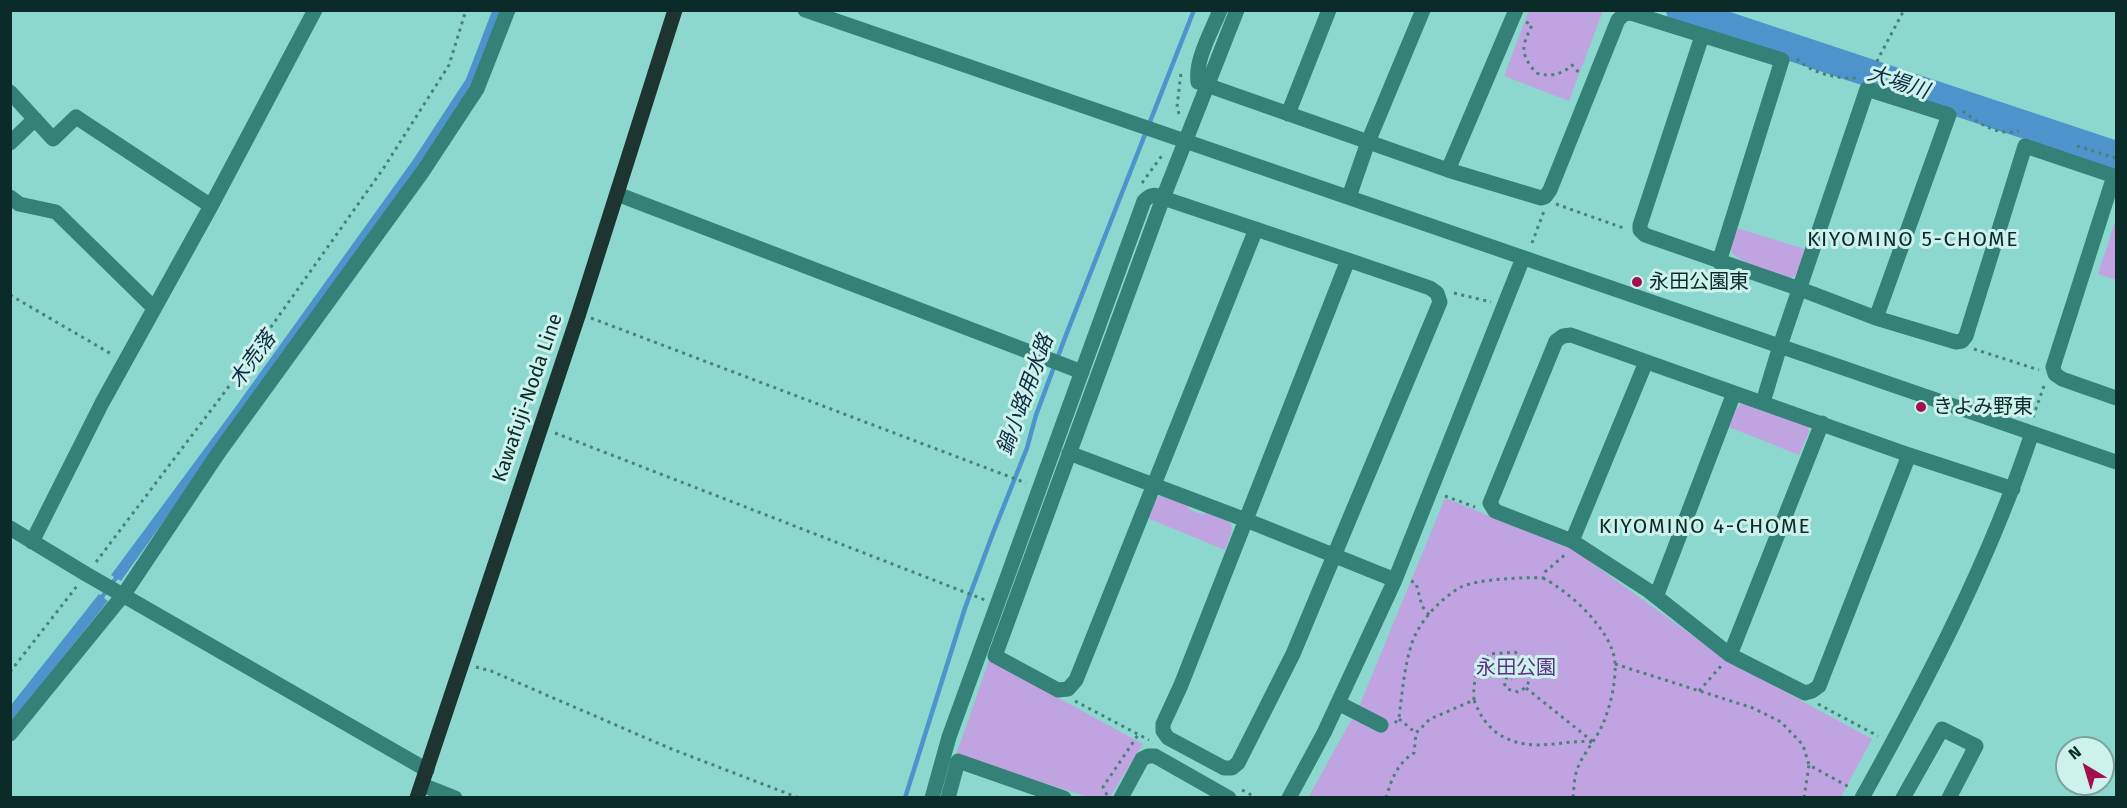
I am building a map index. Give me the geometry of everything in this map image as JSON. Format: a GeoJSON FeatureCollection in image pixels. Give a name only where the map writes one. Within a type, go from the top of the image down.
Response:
{"type":"FeatureCollection","features":[{"type":"Feature","properties":{"kind":"main road","name":"Kawafuji-Noda Line"},"geometry":{"type":"LineString","coordinates":[[420,791],[579,313],[675,10]]}},
{"type":"Feature","properties":{"kind":"street"},"geometry":{"type":"LineString","coordinates":[[32,542],[124,362],[211,206],[315,10]]}},
{"type":"Feature","properties":{"kind":"street"},"geometry":{"type":"LineString","coordinates":[[10,734],[124,594],[219,452],[447,135],[477,89],[508,10]]}},
{"type":"Feature","properties":{"kind":"street"},"geometry":{"type":"LineString","coordinates":[[805,10],[1780,346],[2032,426],[2116,462]]}},
{"type":"Feature","properties":{"kind":"street"},"geometry":{"type":"LineString","coordinates":[[1220,10],[1197,75],[1198,82],[1448,170],[1541,198],[1545,197],[1550,190],[1618,20],[1624,14],[1631,13],[1782,60],[1719,262]]}},
{"type":"Feature","properties":{"kind":"street"},"geometry":{"type":"LineString","coordinates":[[1237,10],[1163,198],[995,656],[1058,690],[1068,689],[1076,680],[1256,229]]}},
{"type":"Feature","properties":{"kind":"street"},"geometry":{"type":"LineString","coordinates":[[1288,114],[1329,10]]}},
{"type":"Feature","properties":{"kind":"street"},"geometry":{"type":"LineString","coordinates":[[1349,197],[1368,142],[1423,10]]}},
{"type":"Feature","properties":{"kind":"street"},"geometry":{"type":"LineString","coordinates":[[1448,170],[1515,13]]}},
{"type":"Feature","properties":{"kind":"street"},"geometry":{"type":"LineString","coordinates":[[1702,36],[1640,225],[1640,230],[1645,235],[1876,318],[1956,342],[1966,336],[2025,146],[2114,176],[2053,367],[2055,374],[2062,379],[2116,398]]}},
{"type":"Feature","properties":{"kind":"street"},"geometry":{"type":"LineString","coordinates":[[1763,402],[1867,89],[1949,115],[1876,318]]}},
{"type":"Feature","properties":{"kind":"street"},"geometry":{"type":"LineString","coordinates":[[10,92],[53,139],[76,117],[211,206]]}},
{"type":"Feature","properties":{"kind":"street"},"geometry":{"type":"LineString","coordinates":[[10,143],[35,119]]}},
{"type":"Feature","properties":{"kind":"street"},"geometry":{"type":"LineString","coordinates":[[617,194],[1082,372]]}},
{"type":"Feature","properties":{"kind":"street"},"geometry":{"type":"LineString","coordinates":[[932,798],[949,737],[1144,201],[1149,195],[1156,195],[1163,198],[1348,260],[1430,288],[1437,293],[1440,302],[1293,654],[1239,763],[1232,768],[1224,768],[1168,738],[1163,731],[1163,724],[1181,685],[1348,260]]}},
{"type":"Feature","properties":{"kind":"street"},"geometry":{"type":"LineString","coordinates":[[10,197],[19,204],[56,212],[154,308]]}},
{"type":"Feature","properties":{"kind":"street"},"geometry":{"type":"LineString","coordinates":[[1289,798],[1402,580],[1523,258]]}},
{"type":"Feature","properties":{"kind":"street"},"geometry":{"type":"LineString","coordinates":[[1909,454],[1820,686],[1805,693],[1730,655],[1656,597],[1572,541],[1494,511],[1490,503],[1556,341],[1563,336],[1571,335],[2013,489]]}},
{"type":"Feature","properties":{"kind":"street"},"geometry":{"type":"LineString","coordinates":[[1572,541],[1646,362]]}},
{"type":"Feature","properties":{"kind":"street"},"geometry":{"type":"LineString","coordinates":[[1656,597],[1734,393]]}},
{"type":"Feature","properties":{"kind":"street"},"geometry":{"type":"LineString","coordinates":[[1730,655],[1822,423]]}},
{"type":"Feature","properties":{"kind":"street"},"geometry":{"type":"LineString","coordinates":[[1862,796],[1952,626],[2013,489],[2032,426]]}},
{"type":"Feature","properties":{"kind":"street"},"geometry":{"type":"LineString","coordinates":[[1069,453],[1402,580]]}},
{"type":"Feature","properties":{"kind":"street"},"geometry":{"type":"LineString","coordinates":[[10,528],[427,770]]}},
{"type":"Feature","properties":{"kind":"street"},"geometry":{"type":"LineString","coordinates":[[1338,703],[1381,725]]}},
{"type":"Feature","properties":{"kind":"street"},"geometry":{"type":"LineString","coordinates":[[1903,798],[1942,729],[1976,746],[1949,798]]}},
{"type":"Feature","properties":{"kind":"street"},"geometry":{"type":"LineString","coordinates":[[1121,798],[1142,759],[1148,756],[1155,756],[1223,796]]}},
{"type":"Feature","properties":{"kind":"street"},"geometry":{"type":"LineString","coordinates":[[948,798],[958,761],[1034,793],[1064,798]]}},
{"type":"Feature","properties":{"kind":"street"},"geometry":{"type":"LineString","coordinates":[[420,791],[455,798]]}},
{"type":"Feature","properties":{"kind":"path"},"geometry":{"type":"LineString","coordinates":[[10,672],[227,389],[383,169],[449,65],[466,10]]}},
{"type":"Feature","properties":{"kind":"path"},"geometry":{"type":"LineString","coordinates":[[1871,79],[1878,59],[1904,10]]}},
{"type":"Feature","properties":{"kind":"path"},"geometry":{"type":"LineString","coordinates":[[1515,13],[1532,25],[1523,45],[1523,54],[1536,73],[1554,75],[1572,65],[1583,77]]}},
{"type":"Feature","properties":{"kind":"path"},"geometry":{"type":"LineString","coordinates":[[1532,243],[1548,201],[1631,230],[1640,230]]}},
{"type":"Feature","properties":{"kind":"path"},"geometry":{"type":"LineString","coordinates":[[1437,293],[1448,292],[1491,302]]}},
{"type":"Feature","properties":{"kind":"path"},"geometry":{"type":"LineString","coordinates":[[10,295],[124,362]]}},
{"type":"Feature","properties":{"kind":"path"},"geometry":{"type":"LineString","coordinates":[[579,313],[1040,488]]}},
{"type":"Feature","properties":{"kind":"path"},"geometry":{"type":"LineString","coordinates":[[1962,340],[1970,348],[2039,370],[2046,382],[2032,426]]}},
{"type":"Feature","properties":{"kind":"path"},"geometry":{"type":"LineString","coordinates":[[540,425],[997,604]]}},
{"type":"Feature","properties":{"kind":"path"},"geometry":{"type":"LineString","coordinates":[[1444,496],[1482,510],[1491,507]]}},
{"type":"Feature","properties":{"kind":"path"},"geometry":{"type":"LineString","coordinates":[[1543,578],[1545,572],[1566,555],[1572,541]]}},
{"type":"Feature","properties":{"kind":"path"},"geometry":{"type":"LineString","coordinates":[[1381,725],[1391,728],[1399,718],[1406,667],[1412,643],[1438,604],[1462,587],[1523,577],[1543,578],[1557,585],[1574,599],[1599,627],[1612,649],[1615,664],[1610,702],[1602,727],[1577,770],[1573,798]]}},
{"type":"Feature","properties":{"kind":"path"},"geometry":{"type":"LineString","coordinates":[[1402,580],[1416,583],[1422,606],[1429,615]]}},
{"type":"Feature","properties":{"kind":"path"},"geometry":{"type":"LineString","coordinates":[[1512,679],[1507,677],[1504,683],[1507,689],[1518,692],[1526,688],[1530,681],[1530,664],[1515,651],[1490,654],[1481,663],[1475,675],[1474,700],[1486,725],[1497,734],[1536,745],[1593,742]]}},
{"type":"Feature","properties":{"kind":"path"},"geometry":{"type":"LineString","coordinates":[[1699,692],[1730,655]]}},
{"type":"Feature","properties":{"kind":"path"},"geometry":{"type":"LineString","coordinates":[[463,663],[491,671],[669,748],[799,798]]}},
{"type":"Feature","properties":{"kind":"path"},"geometry":{"type":"LineString","coordinates":[[1615,664],[1753,708],[1781,722],[1803,745],[1809,765],[1804,798]]}},
{"type":"Feature","properties":{"kind":"path"},"geometry":{"type":"LineString","coordinates":[[1526,688],[1593,742]]}},
{"type":"Feature","properties":{"kind":"path"},"geometry":{"type":"LineString","coordinates":[[1812,691],[1818,704],[1879,737]]}},
{"type":"Feature","properties":{"kind":"path"},"geometry":{"type":"LineString","coordinates":[[1386,797],[1398,767],[1405,758],[1414,753],[1416,733],[1430,719],[1474,700]]}},
{"type":"Feature","properties":{"kind":"path"},"geometry":{"type":"LineString","coordinates":[[1399,718],[1416,733]]}},
{"type":"Feature","properties":{"kind":"path"},"geometry":{"type":"LineString","coordinates":[[1111,798],[1106,795],[1103,787],[1138,735]]}},
{"type":"Feature","properties":{"kind":"path"},"geometry":{"type":"LineString","coordinates":[[1809,765],[1862,796]]}},
{"type":"Feature","properties":{"kind":"green space"},"geometry":{"type":"Polygon","coordinates":[[[1529,10],[1603,11],[1569,101],[1504,76],[1529,10]]]}},
{"type":"Feature","properties":{"kind":"green space"},"geometry":{"type":"Polygon","coordinates":[[[2116,219],[2116,280],[2098,274],[2116,219]]]}},
{"type":"Feature","properties":{"kind":"green space"},"geometry":{"type":"Polygon","coordinates":[[[1737,228],[1805,249],[1797,275],[1790,278],[1748,263],[1734,255],[1731,244],[1737,228]]]}},
{"type":"Feature","properties":{"kind":"green space"},"geometry":{"type":"Polygon","coordinates":[[[1742,403],[1808,425],[1809,432],[1799,455],[1729,427],[1737,408],[1742,403]]]}},
{"type":"Feature","properties":{"kind":"green space"},"geometry":{"type":"Polygon","coordinates":[[[1160,496],[1189,505],[1188,509],[1204,515],[1205,512],[1227,520],[1232,527],[1225,550],[1147,518],[1160,496]]]}},
{"type":"Feature","properties":{"kind":"green space","name":"永田公園"},"geometry":{"type":"Polygon","coordinates":[[[1445,498],[1574,550],[1725,659],[1872,739],[1841,797],[1308,798],[1360,704],[1445,498]]]}},
{"type":"Feature","properties":{"kind":"green space"},"geometry":{"type":"Polygon","coordinates":[[[989,660],[1143,744],[1110,797],[1088,797],[956,755],[989,660]]]}},
{"type":"Feature","properties":{"kind":"water"},"geometry":{"type":"Polygon","coordinates":[[[492,11],[501,11],[472,84],[418,165],[121,581],[111,575],[413,160],[466,79],[492,11]]]}},
{"type":"Feature","properties":{"kind":"water"},"geometry":{"type":"Polygon","coordinates":[[[99,594],[108,601],[11,722],[11,705],[99,594]]]}},
{"type":"Feature","properties":{"kind":"waterway","name":"鍋小路用水路"},"geometry":{"type":"LineString","coordinates":[[905,798],[965,608],[1027,448],[1036,415],[1066,335],[1194,10]]}},
{"type":"Feature","properties":{"kind":"waterway","name":"大場川"},"geometry":{"type":"LineString","coordinates":[[1680,10],[2116,155]]}},
{"type":"Feature","properties":{"kind":"waterway","name":"木売落"},"geometry":{"type":"LineString","coordinates":[[99,601],[119,574]]}},
{"type":"Feature","properties":{"kind":"place","name":"永田公園東"},"geometry":{"type":"Point","coordinates":[1637,282]}},
{"type":"Feature","properties":{"kind":"place","name":"きよみ野東"},"geometry":{"type":"Point","coordinates":[1921,407]}},
{"type":"Feature","properties":{"kind":"district","name":"KIYOMINO 5-CHOME"},"geometry":{"type":"Point","coordinates":[1913,240]}},
{"type":"Feature","properties":{"kind":"district","name":"KIYOMINO 4-CHOME"},"geometry":{"type":"Point","coordinates":[1705,527]}}]}
